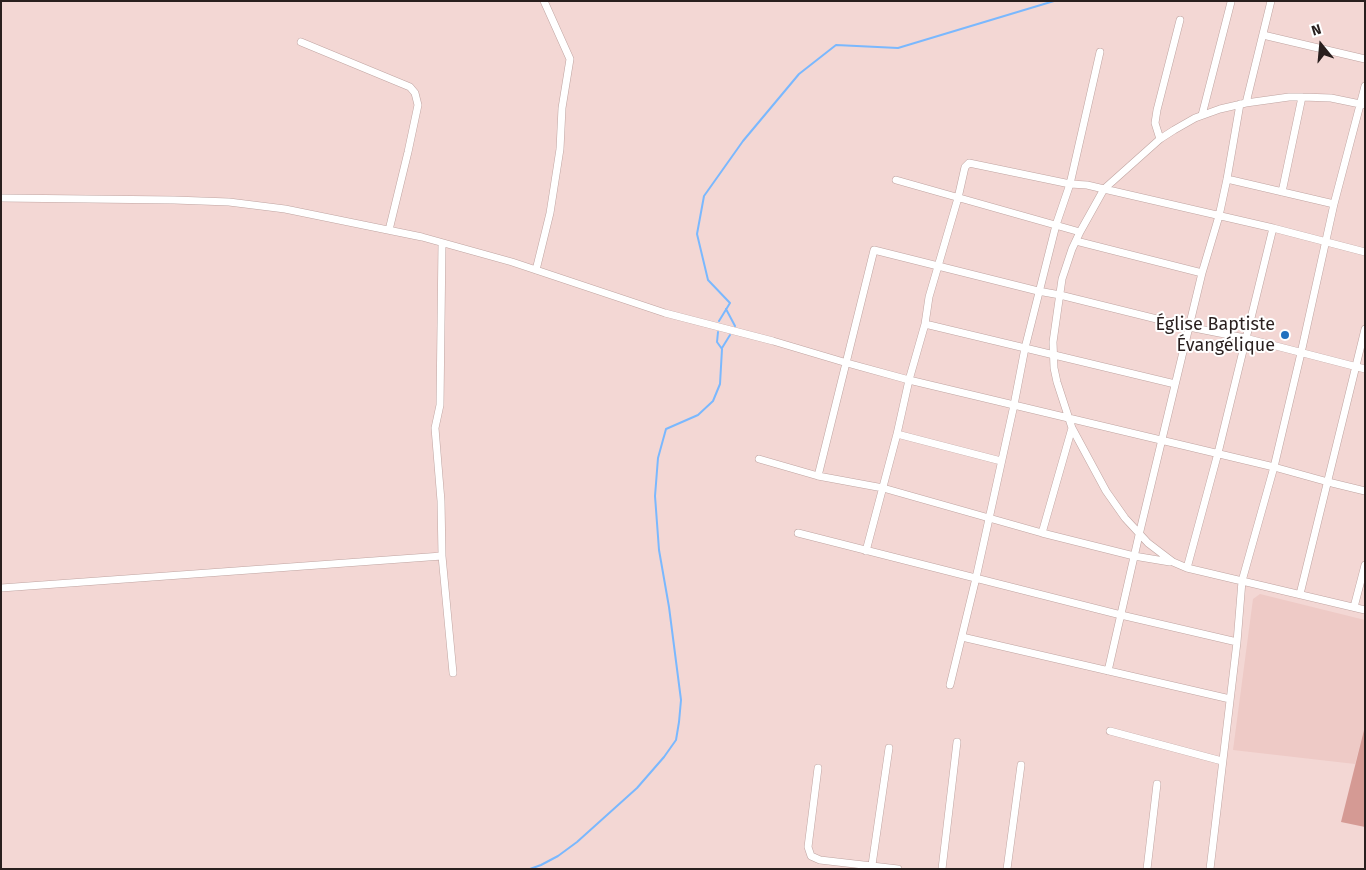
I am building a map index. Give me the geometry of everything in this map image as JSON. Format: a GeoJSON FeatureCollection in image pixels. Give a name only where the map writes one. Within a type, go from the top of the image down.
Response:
{"type":"FeatureCollection","features":[{"type":"Feature","properties":{"kind":"street"},"geometry":{"type":"LineString","coordinates":[[536,270],[550,213],[560,149],[562,108],[570,59],[544,1]]}},
{"type":"Feature","properties":{"kind":"street"},"geometry":{"type":"LineString","coordinates":[[1108,671],[1202,273],[1219,216],[1243,103],[1271,1]]}},
{"type":"Feature","properties":{"kind":"street"},"geometry":{"type":"LineString","coordinates":[[1202,115],[1232,2]]}},
{"type":"Feature","properties":{"kind":"street"},"geometry":{"type":"LineString","coordinates":[[1160,140],[1155,123],[1157,110],[1180,20]]}},
{"type":"Feature","properties":{"kind":"street"},"geometry":{"type":"LineString","coordinates":[[1263,35],[1365,59]]}},
{"type":"Feature","properties":{"kind":"street"},"geometry":{"type":"LineString","coordinates":[[301,42],[410,87],[415,93],[418,105],[389,230]]}},
{"type":"Feature","properties":{"kind":"street"},"geometry":{"type":"LineString","coordinates":[[950,685],[976,578],[1038,291],[1056,225],[1070,184],[1100,52]]}},
{"type":"Feature","properties":{"kind":"street"},"geometry":{"type":"LineString","coordinates":[[1210,869],[1242,581],[1274,467],[1334,204],[1362,105],[1365,86]]}},
{"type":"Feature","properties":{"kind":"street"},"geometry":{"type":"LineString","coordinates":[[1282,192],[1302,97]]}},
{"type":"Feature","properties":{"kind":"street"},"geometry":{"type":"LineString","coordinates":[[1362,105],[1331,98],[1302,97],[1243,103],[1202,115],[1180,126],[1160,140],[1104,189],[1080,232],[1062,279],[1055,321],[1053,356],[1057,382],[1067,418],[1106,492],[1139,535],[1159,553],[1187,568],[1365,610]]}},
{"type":"Feature","properties":{"kind":"street"},"geometry":{"type":"LineString","coordinates":[[866,551],[925,324],[929,297],[966,167],[969,163],[1070,184],[1104,189],[1272,228],[1365,252]]}},
{"type":"Feature","properties":{"kind":"street"},"geometry":{"type":"LineString","coordinates":[[1227,179],[1334,204]]}},
{"type":"Feature","properties":{"kind":"street"},"geometry":{"type":"LineString","coordinates":[[896,180],[1080,232]]}},
{"type":"Feature","properties":{"kind":"street"},"geometry":{"type":"LineString","coordinates":[[1,198],[228,202],[285,209],[389,230],[512,262],[665,313],[773,341],[909,380],[1218,453],[1365,491]]}},
{"type":"Feature","properties":{"kind":"street"},"geometry":{"type":"LineString","coordinates":[[1187,568],[1218,453],[1272,228]]}},
{"type":"Feature","properties":{"kind":"street"},"geometry":{"type":"LineString","coordinates":[[1076,241],[1202,273]]}},
{"type":"Feature","properties":{"kind":"street"},"geometry":{"type":"LineString","coordinates":[[442,243],[440,405],[435,428],[441,501],[442,556],[453,673]]}},
{"type":"Feature","properties":{"kind":"street"},"geometry":{"type":"LineString","coordinates":[[818,476],[874,250],[1189,328],[1245,338],[1365,369]]}},
{"type":"Feature","properties":{"kind":"street"},"geometry":{"type":"LineString","coordinates":[[925,324],[1176,384]]}},
{"type":"Feature","properties":{"kind":"street"},"geometry":{"type":"LineString","coordinates":[[1300,594],[1365,329]]}},
{"type":"Feature","properties":{"kind":"street"},"geometry":{"type":"LineString","coordinates":[[1042,533],[1072,428]]}},
{"type":"Feature","properties":{"kind":"street"},"geometry":{"type":"LineString","coordinates":[[897,434],[1001,462]]}},
{"type":"Feature","properties":{"kind":"street"},"geometry":{"type":"LineString","coordinates":[[758,459],[818,476],[883,488],[988,519],[1134,556],[1173,562]]}},
{"type":"Feature","properties":{"kind":"street"},"geometry":{"type":"LineString","coordinates":[[798,533],[1120,615],[1236,642]]}},
{"type":"Feature","properties":{"kind":"street"},"geometry":{"type":"LineString","coordinates":[[1,588],[442,556]]}},
{"type":"Feature","properties":{"kind":"street"},"geometry":{"type":"LineString","coordinates":[[1354,607],[1365,564]]}},
{"type":"Feature","properties":{"kind":"street"},"geometry":{"type":"LineString","coordinates":[[962,637],[1230,699]]}},
{"type":"Feature","properties":{"kind":"street"},"geometry":{"type":"LineString","coordinates":[[1110,731],[1222,761]]}},
{"type":"Feature","properties":{"kind":"street"},"geometry":{"type":"LineString","coordinates":[[942,869],[957,742]]}},
{"type":"Feature","properties":{"kind":"street"},"geometry":{"type":"LineString","coordinates":[[872,865],[888,748]]}},
{"type":"Feature","properties":{"kind":"street"},"geometry":{"type":"LineString","coordinates":[[1007,869],[1021,765]]}},
{"type":"Feature","properties":{"kind":"street"},"geometry":{"type":"LineString","coordinates":[[818,768],[808,847],[811,856],[820,860],[898,869]]}},
{"type":"Feature","properties":{"kind":"street"},"geometry":{"type":"LineString","coordinates":[[1147,869],[1157,784]]}},
{"type":"Feature","properties":{"kind":"shaded area"},"geometry":{"type":"Polygon","coordinates":[[[1260,594],[1365,620],[1365,726],[1355,764],[1233,750],[1253,599],[1260,594]]]}},
{"type":"Feature","properties":{"kind":"shaded area"},"geometry":{"type":"Polygon","coordinates":[[[1365,726],[1365,827],[1341,822],[1365,726]]]}},
{"type":"Feature","properties":{"kind":"waterway"},"geometry":{"type":"LineString","coordinates":[[719,321],[730,303],[708,280],[697,234],[704,196],[743,141],[799,74],[836,45],[898,48],[1054,1]]}},
{"type":"Feature","properties":{"kind":"waterway"},"geometry":{"type":"LineString","coordinates":[[726,309],[735,326]]}},
{"type":"Feature","properties":{"kind":"waterway"},"geometry":{"type":"LineString","coordinates":[[530,869],[558,856],[577,842],[637,788],[676,740],[681,700],[669,607],[659,550],[655,496],[658,458],[666,429],[698,415],[713,401],[720,384],[722,349],[717,342],[718,332]]}},
{"type":"Feature","properties":{"kind":"waterway"},"geometry":{"type":"LineString","coordinates":[[722,348],[730,335]]}},
{"type":"Feature","properties":{"kind":"place","name":"Église Baptiste Évangélique"},"geometry":{"type":"Point","coordinates":[1285,335]}}]}
